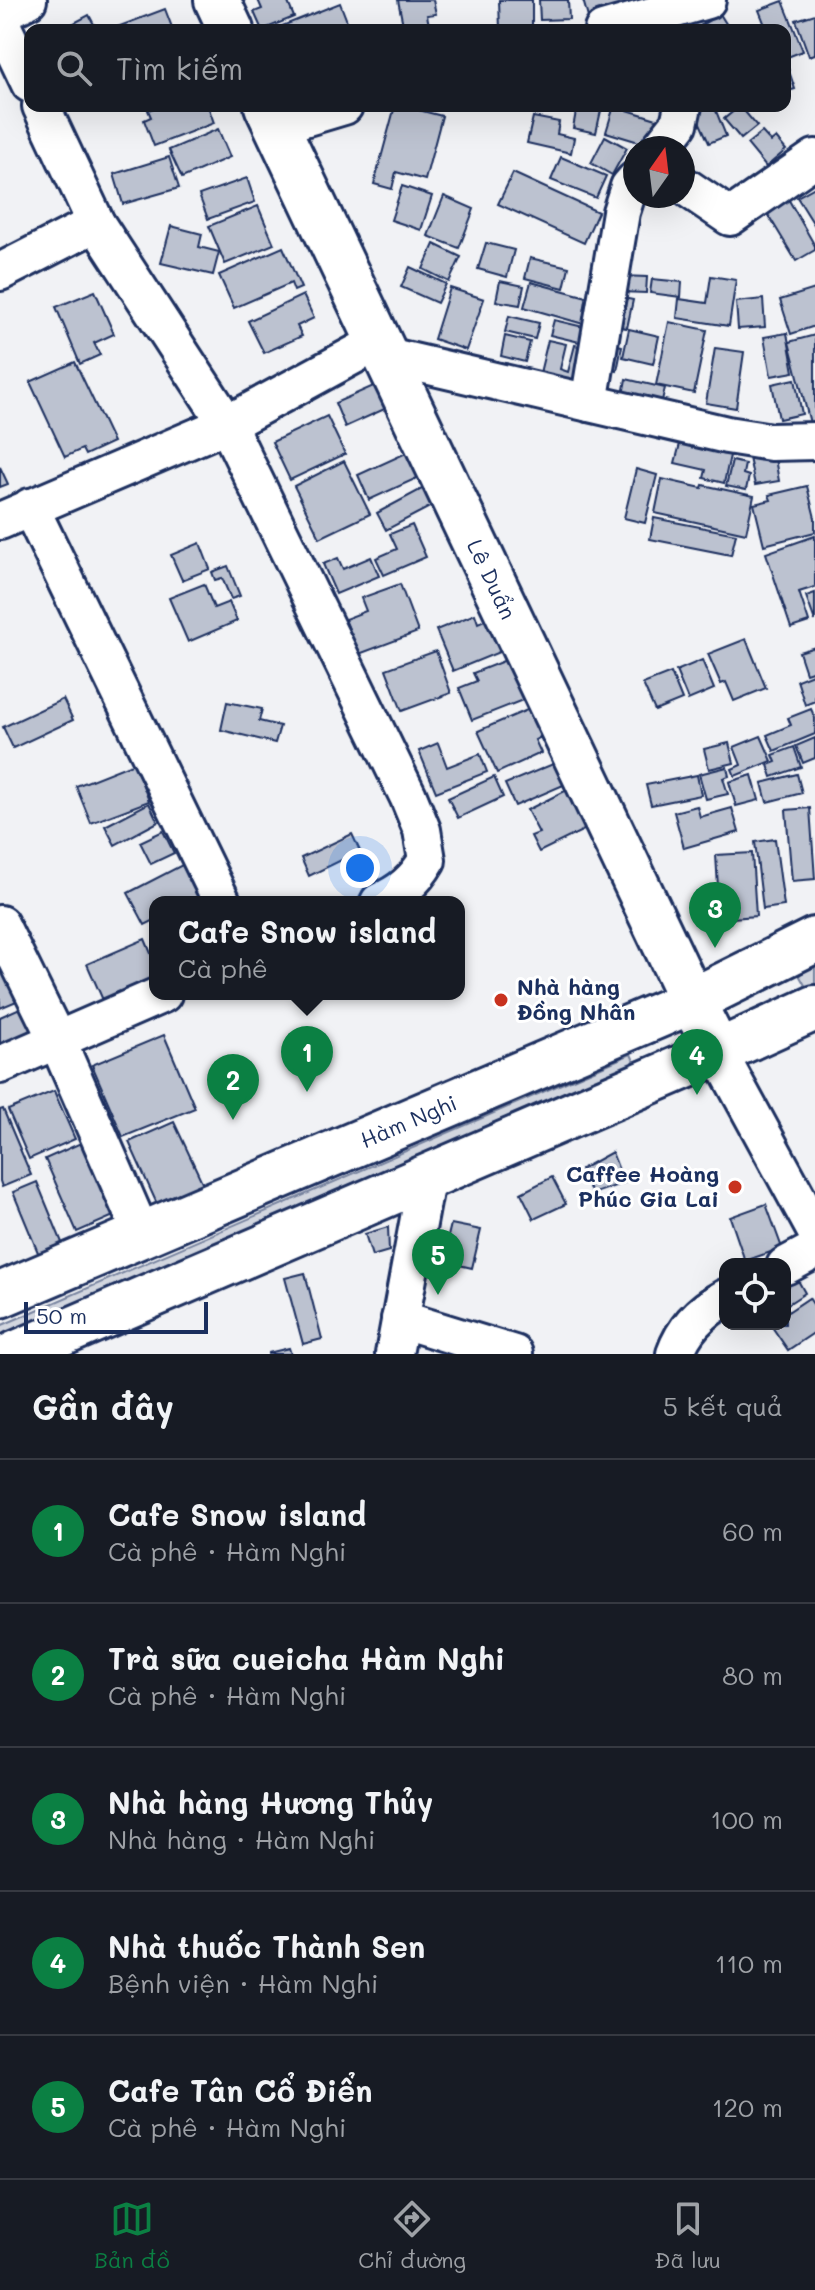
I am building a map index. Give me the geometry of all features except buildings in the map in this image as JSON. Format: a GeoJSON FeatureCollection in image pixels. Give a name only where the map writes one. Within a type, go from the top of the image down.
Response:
{"type":"FeatureCollection","features":[{"type":"Feature","properties":{"kind":"main road"},"geometry":{"type":"LineString","coordinates":[[217,0],[228,24]]}},
{"type":"Feature","properties":{"kind":"main road","name":"Lê Duẩn"},"geometry":{"type":"LineString","coordinates":[[272,116],[718,1052]]}},
{"type":"Feature","properties":{"kind":"main road","name":"Hàm Nghi"},"geometry":{"type":"LineString","coordinates":[[0,1295],[692,1001],[815,940]]}},
{"type":"Feature","properties":{"kind":"main road"},"geometry":{"type":"LineString","coordinates":[[15,1354],[815,1008]]}},
{"type":"Feature","properties":{"kind":"street"},"geometry":{"type":"LineString","coordinates":[[0,14],[28,0]]}},
{"type":"Feature","properties":{"kind":"street"},"geometry":{"type":"LineString","coordinates":[[645,24],[707,0]]}},
{"type":"Feature","properties":{"kind":"street"},"geometry":{"type":"LineString","coordinates":[[0,21],[24,71]]}},
{"type":"Feature","properties":{"kind":"street"},"geometry":{"type":"LineString","coordinates":[[44,112],[96,223],[227,424],[408,796],[422,830],[427,860],[410,883],[392,896]]}},
{"type":"Feature","properties":{"kind":"street"},"geometry":{"type":"LineString","coordinates":[[272,116],[301,112]]}},
{"type":"Feature","properties":{"kind":"street"},"geometry":{"type":"LineString","coordinates":[[670,136],[679,124],[682,112]]}},
{"type":"Feature","properties":{"kind":"street"},"geometry":{"type":"LineString","coordinates":[[695,193],[730,217],[815,158]]}},
{"type":"Feature","properties":{"kind":"street"},"geometry":{"type":"LineString","coordinates":[[589,403],[623,206]]}},
{"type":"Feature","properties":{"kind":"street"},"geometry":{"type":"LineString","coordinates":[[0,272],[96,223]]}},
{"type":"Feature","properties":{"kind":"street"},"geometry":{"type":"LineString","coordinates":[[219,896],[15,514],[227,424],[383,349],[589,403],[727,435],[771,442],[815,441]]}},
{"type":"Feature","properties":{"kind":"street"},"geometry":{"type":"LineString","coordinates":[[0,924],[57,1040],[142,1235]]}},
{"type":"Feature","properties":{"kind":"street"},"geometry":{"type":"LineString","coordinates":[[0,1065],[149,1000]]}},
{"type":"Feature","properties":{"kind":"street"},"geometry":{"type":"LineString","coordinates":[[718,1052],[815,1230]]}},
{"type":"Feature","properties":{"kind":"street"},"geometry":{"type":"LineString","coordinates":[[394,1354],[427,1175]]}},
{"type":"Feature","properties":{"kind":"street"},"geometry":{"type":"LineString","coordinates":[[791,1263],[815,1250]]}},
{"type":"Feature","properties":{"kind":"street"},"geometry":{"type":"LineString","coordinates":[[675,1354],[691,1322],[719,1301]]}},
{"type":"Feature","properties":{"kind":"street"},"geometry":{"type":"LineString","coordinates":[[400,1319],[514,1354]]}},
{"type":"Feature","properties":{"kind":"shaded area"},"geometry":{"type":"Polygon","coordinates":[[[815,965],[815,991],[810,994],[798,973],[815,965]]]}},
{"type":"Feature","properties":{"kind":"shaded area"},"geometry":{"type":"Polygon","coordinates":[[[631,1054],[638,1070],[0,1344],[0,1326],[631,1054]]]}},
{"type":"Feature","properties":{"kind":"place","name":"Nhà hàng Hương Thủy"},"geometry":{"type":"Point","coordinates":[715,948]}},
{"type":"Feature","properties":{"kind":"place","name":"Nhà hàng Đồng Nhân"},"geometry":{"type":"Point","coordinates":[501,1000]}},
{"type":"Feature","properties":{"kind":"place","name":"Cafe Snow island"},"geometry":{"type":"Point","coordinates":[307,1092]}},
{"type":"Feature","properties":{"kind":"place","name":"Nhà thuốc Thành Sen"},"geometry":{"type":"Point","coordinates":[697,1095]}},
{"type":"Feature","properties":{"kind":"place","name":"Trà sữa cueicha Hàm Nghi"},"geometry":{"type":"Point","coordinates":[233,1120]}},
{"type":"Feature","properties":{"kind":"place","name":"Caffee Hoàng Phúc Gia Lai"},"geometry":{"type":"Point","coordinates":[735,1187]}},
{"type":"Feature","properties":{"kind":"place","name":"Cafe Tân Cổ Điển"},"geometry":{"type":"Point","coordinates":[438,1295]}}]}
